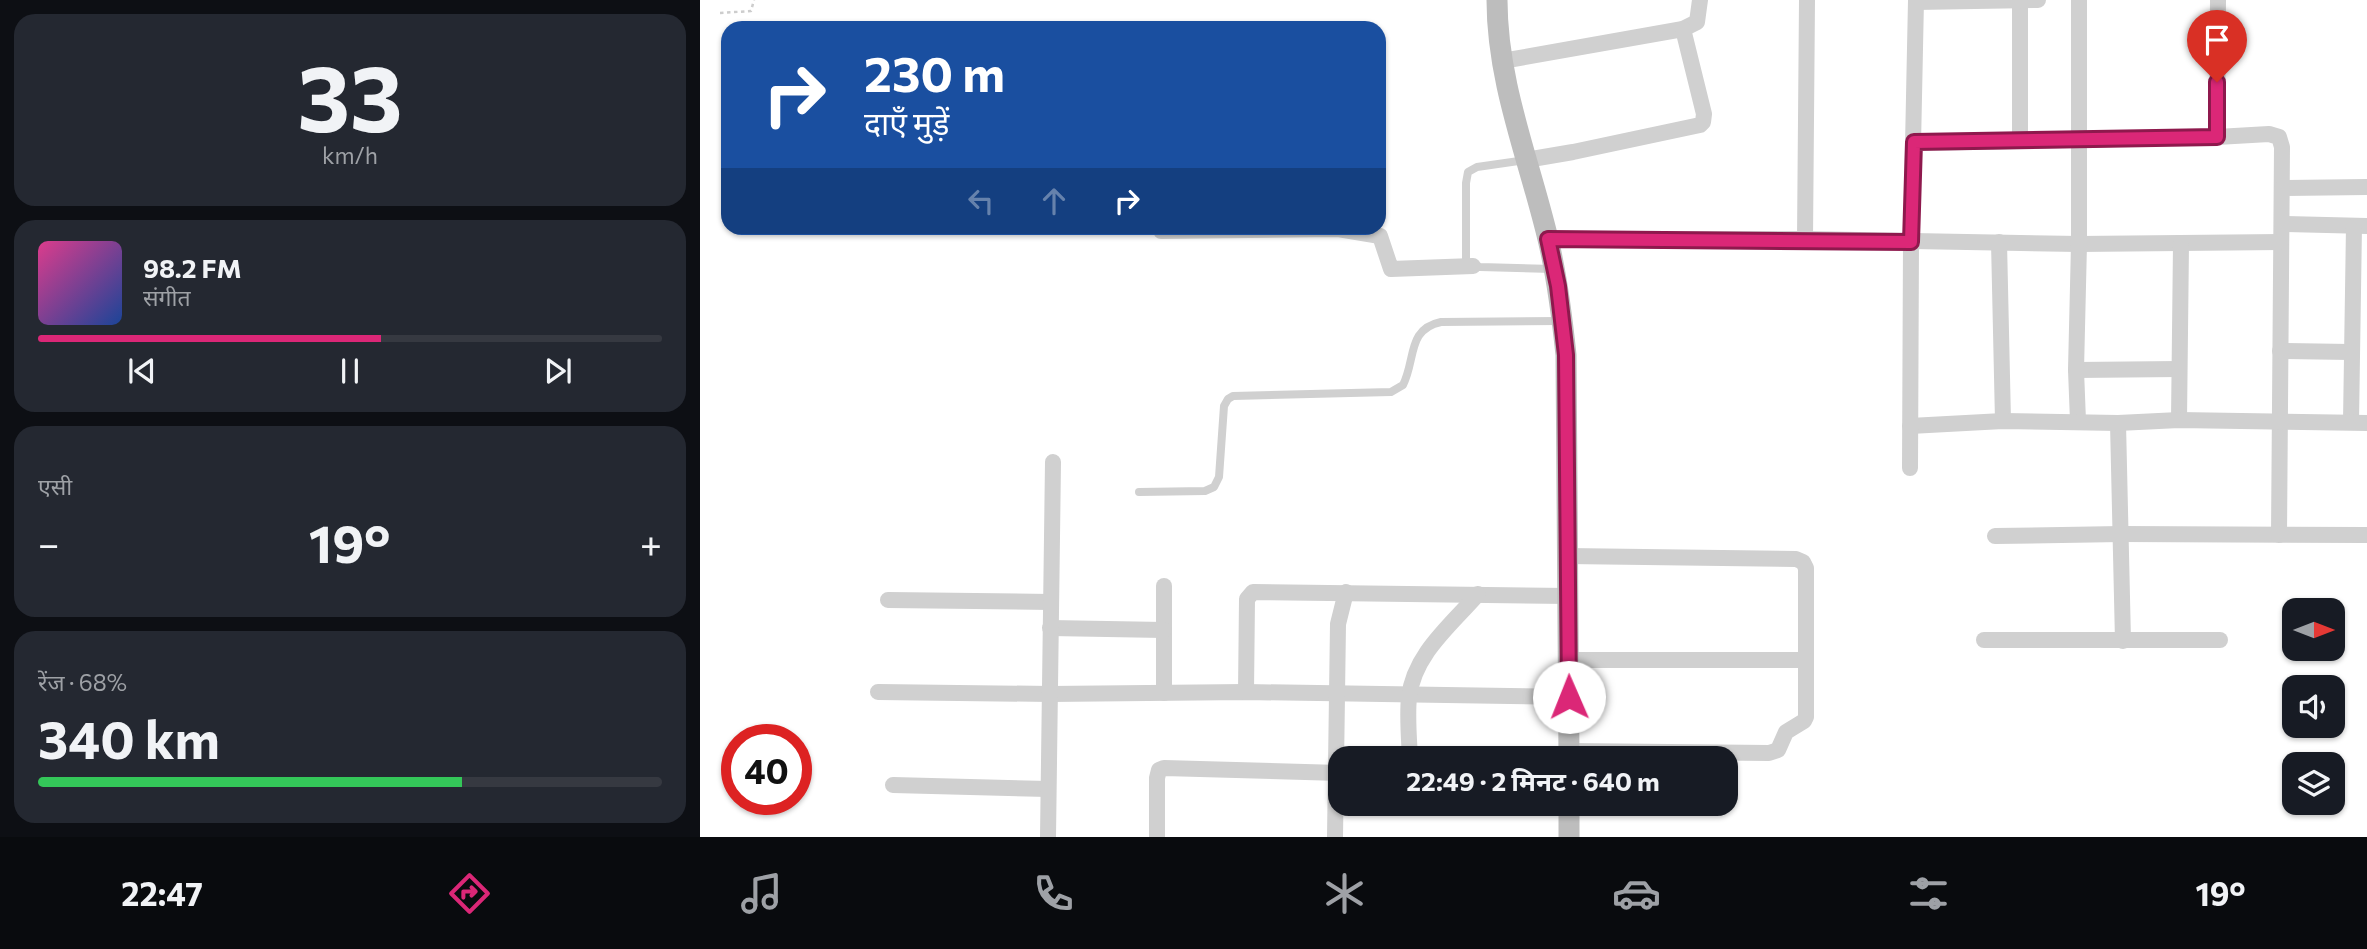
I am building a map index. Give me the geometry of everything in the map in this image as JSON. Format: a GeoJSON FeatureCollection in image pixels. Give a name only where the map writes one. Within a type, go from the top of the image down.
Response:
{"type":"FeatureCollection","features":[{"type":"Feature","properties":{"kind":"street"},"geometry":{"type":"LineString","coordinates":[[1497,0],[1497,27],[1511,106],[1548,239],[1563,321],[1566,355],[1569,746]]}},
{"type":"Feature","properties":{"kind":"street"},"geometry":{"type":"LineString","coordinates":[[1502,61],[1683,29],[1697,22],[1700,0]]}},
{"type":"Feature","properties":{"kind":"street"},"geometry":{"type":"LineString","coordinates":[[1805,239],[1807,0]]}},
{"type":"Feature","properties":{"kind":"street"},"geometry":{"type":"LineString","coordinates":[[1910,468],[1916,1],[2038,0]]}},
{"type":"Feature","properties":{"kind":"street"},"geometry":{"type":"LineString","coordinates":[[2078,421],[2076,370],[2080,140],[2079,0]]}},
{"type":"Feature","properties":{"kind":"street"},"geometry":{"type":"LineString","coordinates":[[2217,137],[2218,0]]}},
{"type":"Feature","properties":{"kind":"street"},"geometry":{"type":"LineString","coordinates":[[2020,1],[2020,141]]}},
{"type":"Feature","properties":{"kind":"street"},"geometry":{"type":"LineString","coordinates":[[1526,160],[1700,125],[1704,114],[1683,29]]}},
{"type":"Feature","properties":{"kind":"street"},"geometry":{"type":"LineString","coordinates":[[1914,142],[2269,134],[2279,137],[2282,147],[2279,535]]}},
{"type":"Feature","properties":{"kind":"street"},"geometry":{"type":"LineString","coordinates":[[2282,188],[2367,187]]}},
{"type":"Feature","properties":{"kind":"street"},"geometry":{"type":"LineString","coordinates":[[1910,426],[2003,421],[2359,423],[2350,352],[2361,226],[2282,224]]}},
{"type":"Feature","properties":{"kind":"street"},"geometry":{"type":"LineString","coordinates":[[1374,235],[1380,236],[1391,269],[1473,266]]}},
{"type":"Feature","properties":{"kind":"street"},"geometry":{"type":"LineString","coordinates":[[1548,239],[1805,239],[2079,244],[2281,242]]}},
{"type":"Feature","properties":{"kind":"street"},"geometry":{"type":"LineString","coordinates":[[1998,242],[2003,421]]}},
{"type":"Feature","properties":{"kind":"street"},"geometry":{"type":"LineString","coordinates":[[2179,420],[2180,244]]}},
{"type":"Feature","properties":{"kind":"street"},"geometry":{"type":"LineString","coordinates":[[2280,351],[2350,352]]}},
{"type":"Feature","properties":{"kind":"street"},"geometry":{"type":"LineString","coordinates":[[2076,370],[2179,369]]}},
{"type":"Feature","properties":{"kind":"street"},"geometry":{"type":"LineString","coordinates":[[2118,423],[2123,641]]}},
{"type":"Feature","properties":{"kind":"street"},"geometry":{"type":"LineString","coordinates":[[1048,837],[1053,462]]}},
{"type":"Feature","properties":{"kind":"street"},"geometry":{"type":"LineString","coordinates":[[1995,536],[2367,535]]}},
{"type":"Feature","properties":{"kind":"street"},"geometry":{"type":"LineString","coordinates":[[1567,556],[1800,560],[1806,568],[1806,717],[1786,732],[1781,746],[1775,752],[1738,752]]}},
{"type":"Feature","properties":{"kind":"street"},"geometry":{"type":"LineString","coordinates":[[1164,586],[1164,693]]}},
{"type":"Feature","properties":{"kind":"street"},"geometry":{"type":"LineString","coordinates":[[1337,746],[1338,624],[1346,592]]}},
{"type":"Feature","properties":{"kind":"street"},"geometry":{"type":"LineString","coordinates":[[1246,692],[1247,599],[1250,593],[1568,596]]}},
{"type":"Feature","properties":{"kind":"street"},"geometry":{"type":"LineString","coordinates":[[1410,746],[1409,696],[1424,654],[1478,594]]}},
{"type":"Feature","properties":{"kind":"street"},"geometry":{"type":"LineString","coordinates":[[888,600],[1051,602]]}},
{"type":"Feature","properties":{"kind":"street"},"geometry":{"type":"LineString","coordinates":[[1051,628],[1164,630]]}},
{"type":"Feature","properties":{"kind":"street"},"geometry":{"type":"LineString","coordinates":[[1984,640],[2220,640]]}},
{"type":"Feature","properties":{"kind":"street"},"geometry":{"type":"LineString","coordinates":[[1568,660],[1805,660]]}},
{"type":"Feature","properties":{"kind":"street"},"geometry":{"type":"LineString","coordinates":[[878,692],[1246,692],[1569,697]]}},
{"type":"Feature","properties":{"kind":"street"},"geometry":{"type":"LineString","coordinates":[[1157,837],[1158,774],[1159,770],[1164,768],[1328,773]]}},
{"type":"Feature","properties":{"kind":"street"},"geometry":{"type":"LineString","coordinates":[[893,785],[1048,789]]}},
{"type":"Feature","properties":{"kind":"street"},"geometry":{"type":"LineString","coordinates":[[1335,837],[1336,816]]}},
{"type":"Feature","properties":{"kind":"street"},"geometry":{"type":"LineString","coordinates":[[1569,816],[1569,837]]}},
{"type":"Feature","properties":{"kind":"lane"},"geometry":{"type":"LineString","coordinates":[[1526,160],[1477,167],[1466,176],[1465,255],[1473,266],[1554,270]]}},
{"type":"Feature","properties":{"kind":"lane"},"geometry":{"type":"LineString","coordinates":[[1139,492],[1205,491],[1214,487],[1219,477],[1224,406],[1233,396],[1391,392],[1403,385],[1418,335],[1426,326],[1441,322],[1563,321]]}},
{"type":"Feature","properties":{"kind":"path"},"geometry":{"type":"LineString","coordinates":[[720,13],[751,11],[754,0]]}},
{"type":"Feature","properties":{"kind":"route"},"geometry":{"type":"LineString","coordinates":[[1569,697],[1566,355],[1558,286],[1548,239],[1805,239],[1911,242],[1914,142],[2217,137],[2217,82]]}}]}
